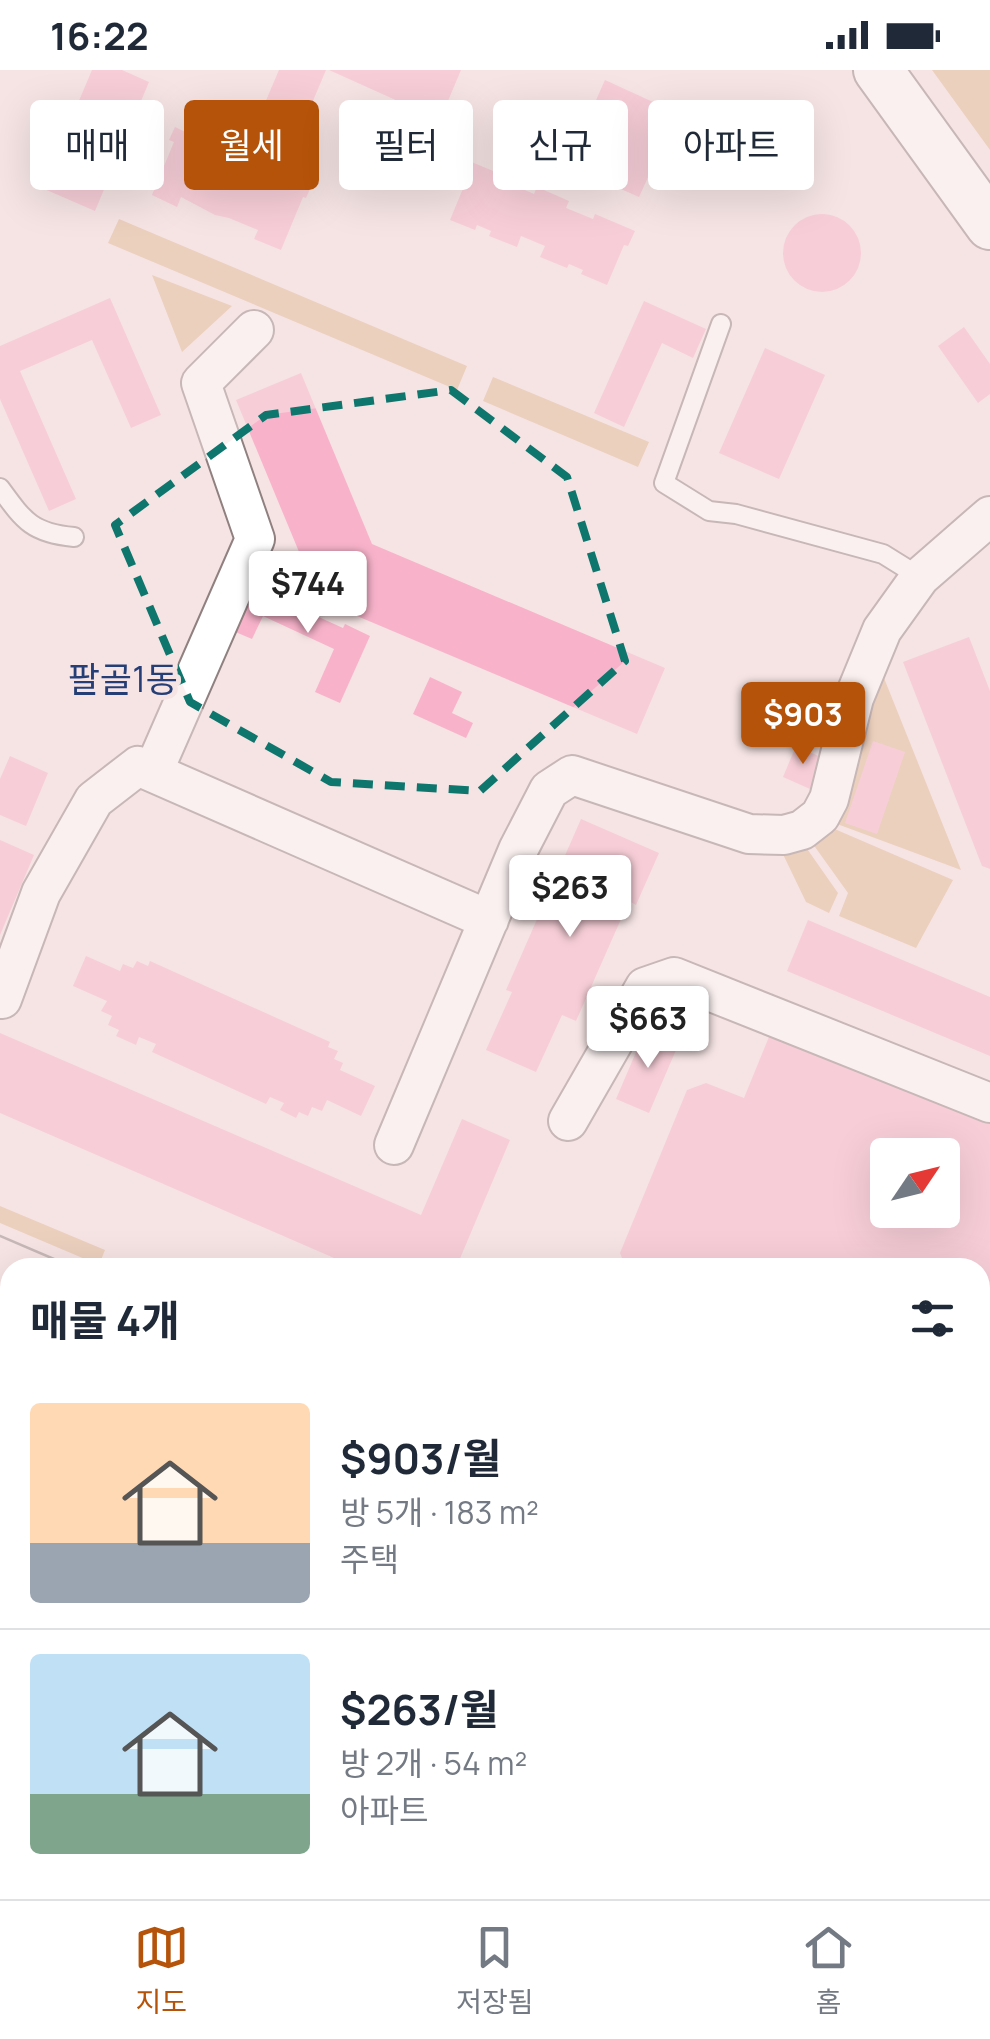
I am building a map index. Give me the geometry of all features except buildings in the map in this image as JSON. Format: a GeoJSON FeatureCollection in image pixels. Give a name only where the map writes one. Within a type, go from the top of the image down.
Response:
{"type":"FeatureCollection","features":[{"type":"Feature","properties":{"kind":"street"},"geometry":{"type":"LineString","coordinates":[[878,70],[990,224]]}},
{"type":"Feature","properties":{"kind":"street"},"geometry":{"type":"LineString","coordinates":[[153,772],[255,539],[200,383],[254,330]]}},
{"type":"Feature","properties":{"kind":"street"},"geometry":{"type":"LineString","coordinates":[[394,1145],[518,850],[549,790],[572,775],[749,834],[784,835],[802,830],[820,816],[828,799],[854,698],[882,630],[920,577],[990,516]]}},
{"type":"Feature","properties":{"kind":"street"},"geometry":{"type":"LineString","coordinates":[[2,999],[41,893],[94,800],[138,766],[489,920]]}},
{"type":"Feature","properties":{"kind":"street"},"geometry":{"type":"LineString","coordinates":[[568,1122],[645,987],[674,977],[990,1103]]}},
{"type":"Feature","properties":{"kind":"lane"},"geometry":{"type":"LineString","coordinates":[[721,324],[664,483],[709,511],[736,514],[884,554],[920,577]]}},
{"type":"Feature","properties":{"kind":"lane"},"geometry":{"type":"LineString","coordinates":[[0,488],[42,534],[74,538]]}},
{"type":"Feature","properties":{"kind":"highlighted area"},"geometry":{"type":"Polygon","coordinates":[[[451,390],[567,477],[625,661],[480,791],[331,782],[190,702],[115,525],[266,415],[451,390]]]}},
{"type":"Feature","properties":{"kind":"shaded area"},"geometry":{"type":"Polygon","coordinates":[[[932,70],[990,70],[990,150],[932,70]]]}},
{"type":"Feature","properties":{"kind":"shaded area"},"geometry":{"type":"Polygon","coordinates":[[[119,219],[467,366],[457,390],[108,243],[119,219]]]}},
{"type":"Feature","properties":{"kind":"shaded area"},"geometry":{"type":"Polygon","coordinates":[[[152,275],[232,306],[182,352],[152,275]]]}},
{"type":"Feature","properties":{"kind":"shaded area"},"geometry":{"type":"Polygon","coordinates":[[[493,377],[649,442],[638,467],[483,401],[493,377]]]}},
{"type":"Feature","properties":{"kind":"shaded area"},"geometry":{"type":"Polygon","coordinates":[[[882,673],[961,870],[829,821],[839,807],[882,673]]]}},
{"type":"Feature","properties":{"kind":"shaded area"},"geometry":{"type":"Polygon","coordinates":[[[830,827],[953,880],[916,948],[839,916],[848,893],[810,840],[830,827]]]}},
{"type":"Feature","properties":{"kind":"shaded area"},"geometry":{"type":"Polygon","coordinates":[[[803,843],[838,893],[829,913],[806,902],[780,848],[803,843]]]}},
{"type":"Feature","properties":{"kind":"shaded area"},"geometry":{"type":"Polygon","coordinates":[[[0,1206],[105,1250],[102,1258],[82,1258],[0,1223],[0,1206]]]}},
{"type":"Feature","properties":{"kind":"tram line"},"geometry":{"type":"LineString","coordinates":[[0,1236],[52,1258]]}},
{"type":"Feature","properties":{"kind":"district","name":"팔골1동"},"geometry":{"type":"Point","coordinates":[123,679]}}]}
